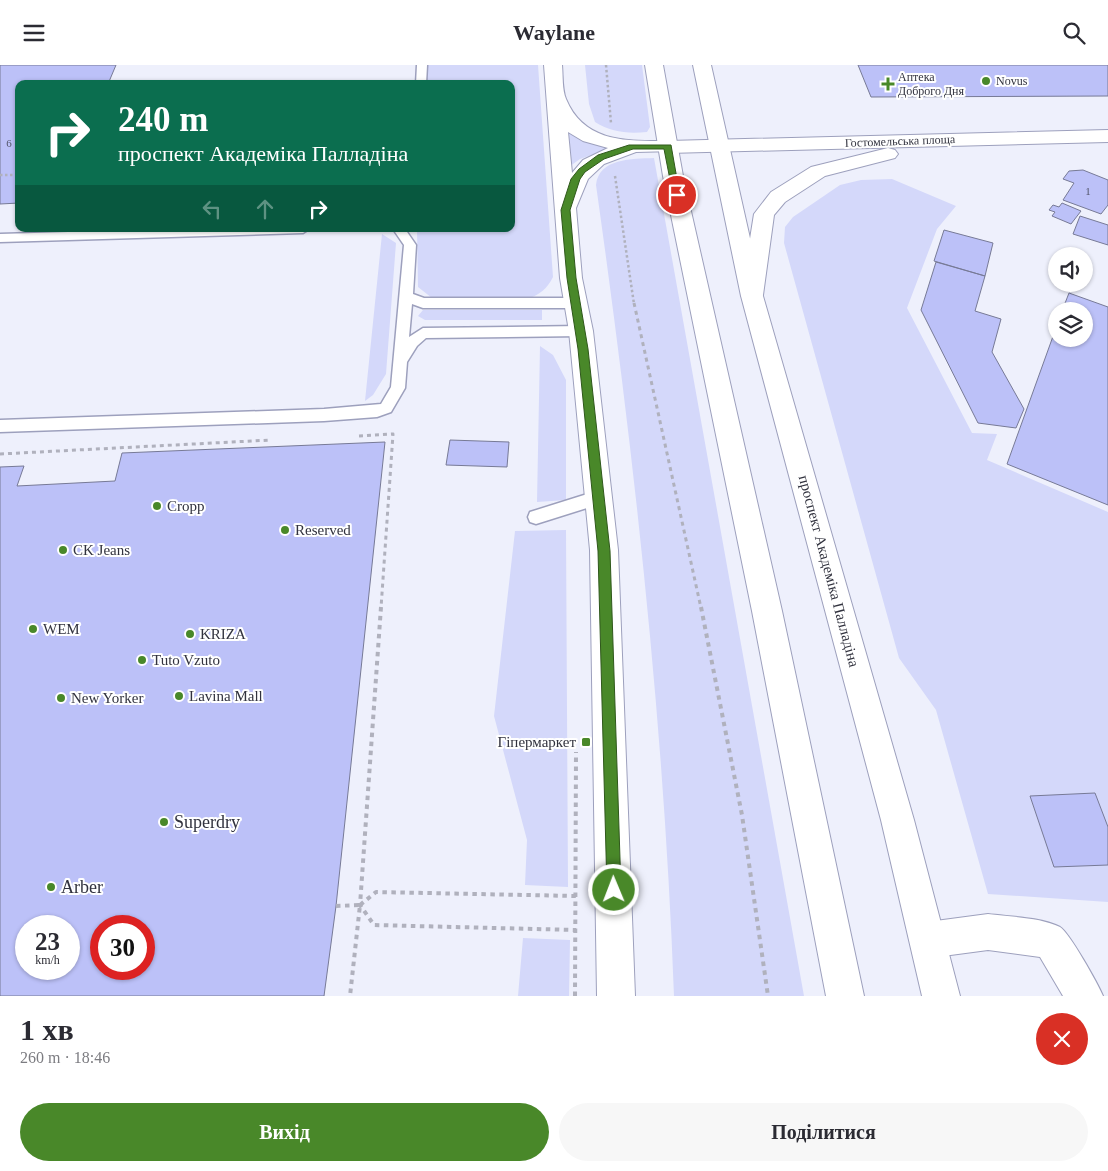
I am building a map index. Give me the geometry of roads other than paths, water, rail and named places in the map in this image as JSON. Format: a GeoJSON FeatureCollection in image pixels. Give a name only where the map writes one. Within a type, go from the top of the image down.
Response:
{"type":"FeatureCollection","features":[{"type":"Feature","properties":{"kind":"main road"},"geometry":{"type":"LineString","coordinates":[[554,65],[555,96],[566,210],[600,497],[605,570],[616,996]]}},
{"type":"Feature","properties":{"kind":"main road"},"geometry":{"type":"LineString","coordinates":[[654,65],[668,147],[767,611],[845,996]]}},
{"type":"Feature","properties":{"kind":"main road"},"geometry":{"type":"LineString","coordinates":[[702,65],[719,146]]}},
{"type":"Feature","properties":{"kind":"main road"},"geometry":{"type":"LineString","coordinates":[[555,96],[571,125],[612,148]]}},
{"type":"Feature","properties":{"kind":"main road"},"geometry":{"type":"LineString","coordinates":[[1080,136],[1108,130]]}},
{"type":"Feature","properties":{"kind":"main road"},"geometry":{"type":"LineString","coordinates":[[1080,136],[1108,135]]}},
{"type":"Feature","properties":{"kind":"main road","name":"Гостомельська площа"},"geometry":{"type":"LineString","coordinates":[[566,210],[576,179],[582,170],[612,148],[1080,136]]}},
{"type":"Feature","properties":{"kind":"main road"},"geometry":{"type":"LineString","coordinates":[[752,295],[764,214],[778,197],[818,171],[847,163],[979,139]]}},
{"type":"Feature","properties":{"kind":"main road","name":"проспект Академіка Палладіна"},"geometry":{"type":"LineString","coordinates":[[719,146],[752,295],[928,940],[941,996]]}},
{"type":"Feature","properties":{"kind":"main road"},"geometry":{"type":"LineString","coordinates":[[928,940],[988,932],[1050,941],[1084,996]]}},
{"type":"Feature","properties":{"kind":"lane"},"geometry":{"type":"LineString","coordinates":[[421,80],[422,65]]}},
{"type":"Feature","properties":{"kind":"lane"},"geometry":{"type":"LineString","coordinates":[[0,238],[202,232]]}},
{"type":"Feature","properties":{"kind":"lane"},"geometry":{"type":"LineString","coordinates":[[401,232],[410,245]]}},
{"type":"Feature","properties":{"kind":"lane"},"geometry":{"type":"LineString","coordinates":[[0,426],[377,411],[386,408],[398,387],[411,232]]}},
{"type":"Feature","properties":{"kind":"lane"},"geometry":{"type":"LineString","coordinates":[[406,297],[423,303],[576,303]]}},
{"type":"Feature","properties":{"kind":"lane"},"geometry":{"type":"LineString","coordinates":[[400,364],[412,343],[423,333],[581,331]]}},
{"type":"Feature","properties":{"kind":"lane"},"geometry":{"type":"LineString","coordinates":[[536,517],[600,497]]}},
{"type":"Feature","properties":{"kind":"place","name":"Novus"},"geometry":{"type":"Point","coordinates":[986,81]}},
{"type":"Feature","properties":{"kind":"place","name":"Аптека Доброго Дня"},"geometry":{"type":"Point","coordinates":[888,84]}},
{"type":"Feature","properties":{"kind":"place","name":"Cropp"},"geometry":{"type":"Point","coordinates":[157,506]}},
{"type":"Feature","properties":{"kind":"place","name":"Reserved"},"geometry":{"type":"Point","coordinates":[285,530]}},
{"type":"Feature","properties":{"kind":"place","name":"CK Jeans"},"geometry":{"type":"Point","coordinates":[63,550]}},
{"type":"Feature","properties":{"kind":"place","name":"WEM"},"geometry":{"type":"Point","coordinates":[33,629]}},
{"type":"Feature","properties":{"kind":"place","name":"KRIZA"},"geometry":{"type":"Point","coordinates":[190,634]}},
{"type":"Feature","properties":{"kind":"place","name":"Tuto Vzuto"},"geometry":{"type":"Point","coordinates":[142,660]}},
{"type":"Feature","properties":{"kind":"place","name":"Lavina Mall"},"geometry":{"type":"Point","coordinates":[179,696]}},
{"type":"Feature","properties":{"kind":"place","name":"New Yorker"},"geometry":{"type":"Point","coordinates":[61,698]}},
{"type":"Feature","properties":{"kind":"place","name":"Гіпермаркет"},"geometry":{"type":"Point","coordinates":[586,742]}},
{"type":"Feature","properties":{"kind":"place","name":"Superdry"},"geometry":{"type":"Point","coordinates":[164,822]}},
{"type":"Feature","properties":{"kind":"place","name":"Arber"},"geometry":{"type":"Point","coordinates":[51,887]}}]}
